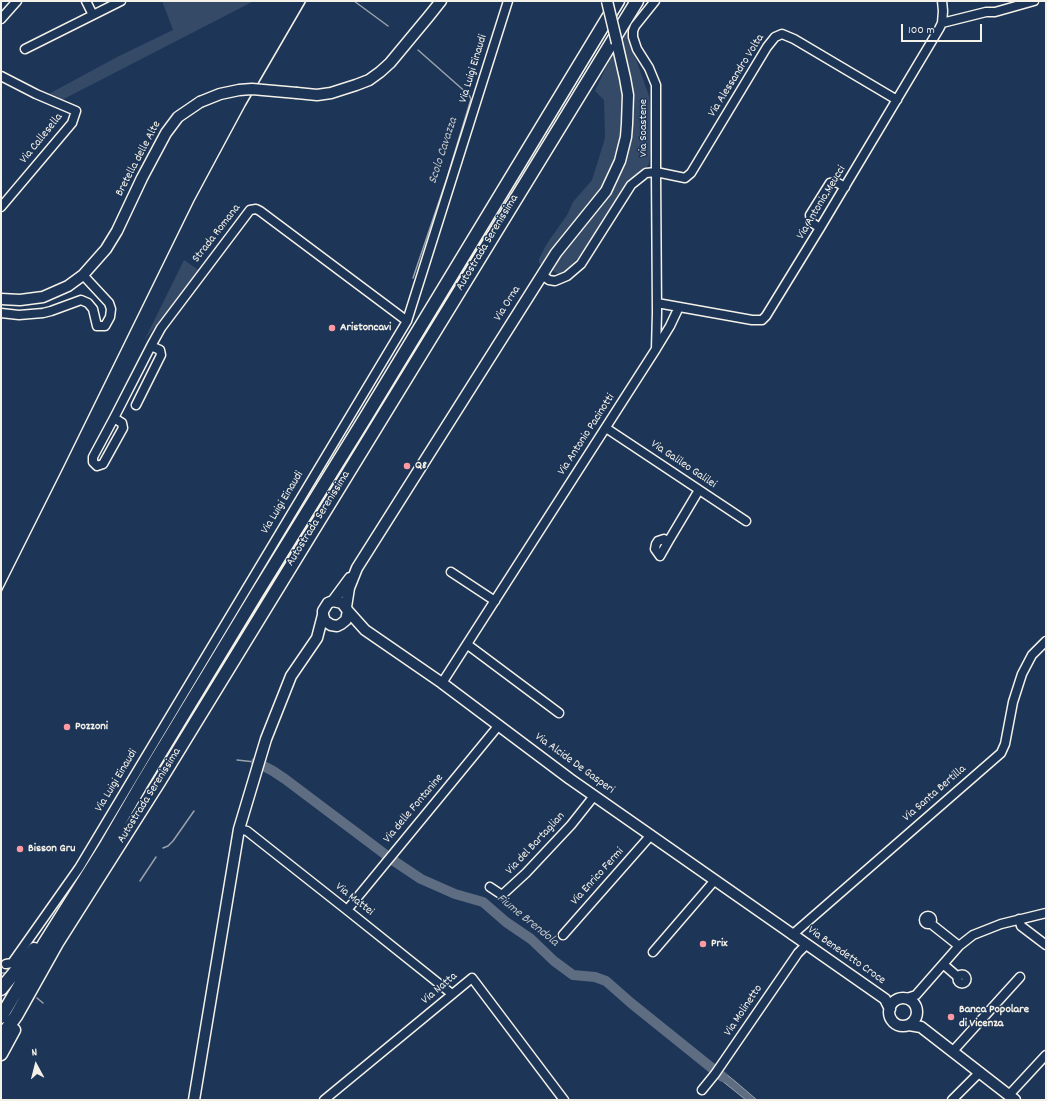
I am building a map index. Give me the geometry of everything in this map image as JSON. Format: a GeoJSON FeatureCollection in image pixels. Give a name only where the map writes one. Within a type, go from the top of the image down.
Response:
{"type":"FeatureCollection","features":[{"type":"Feature","properties":{"kind":"highway","name":"Autostrada Serenissima"},"geometry":{"type":"LineString","coordinates":[[1,1016],[106,847],[142,783],[256,593],[367,415],[618,1]]}},
{"type":"Feature","properties":{"kind":"highway","name":"Autostrada Serenissima"},"geometry":{"type":"LineString","coordinates":[[1,1037],[16,1016],[66,930],[159,782],[637,1]]}},
{"type":"Feature","properties":{"kind":"highway"},"geometry":{"type":"LineString","coordinates":[[1,989],[61,918]]}},
{"type":"Feature","properties":{"kind":"highway"},"geometry":{"type":"LineString","coordinates":[[1,1054],[53,962],[66,930]]}},
{"type":"Feature","properties":{"kind":"main road","name":"Bretella delle Alte"},"geometry":{"type":"LineString","coordinates":[[1,299],[20,300],[43,297],[68,286],[83,275],[106,249],[117,231],[142,178],[166,133],[178,117],[200,102],[220,94],[252,89],[317,95],[331,93],[369,80],[390,63],[441,1]]}},
{"type":"Feature","properties":{"kind":"main road","name":"Via Orna"},"geometry":{"type":"LineString","coordinates":[[347,609],[349,588],[357,568],[556,253],[606,191],[620,161],[626,138],[628,111],[625,78],[607,1]]}},
{"type":"Feature","properties":{"kind":"main road"},"geometry":{"type":"LineString","coordinates":[[194,1100],[239,829],[256,772],[291,676],[317,638],[325,606],[333,601],[357,568]]}},
{"type":"Feature","properties":{"kind":"main road"},"geometry":{"type":"LineString","coordinates":[[317,638],[346,620],[347,609],[342,603],[333,601]]}},
{"type":"Feature","properties":{"kind":"main road","name":"Via Alcide De Gasperi"},"geometry":{"type":"LineString","coordinates":[[347,609],[362,627],[442,683],[594,796],[792,935]]}},
{"type":"Feature","properties":{"kind":"main road"},"geometry":{"type":"LineString","coordinates":[[323,615],[328,624],[362,627]]}},
{"type":"Feature","properties":{"kind":"main road","name":"Via Benedetto Croce"},"geometry":{"type":"LineString","coordinates":[[792,935],[885,1000],[890,1009],[890,1016],[893,1021],[899,1025],[909,1025],[921,1028],[953,1051],[1012,1098]]}},
{"type":"Feature","properties":{"kind":"main road"},"geometry":{"type":"LineString","coordinates":[[890,1009],[892,1003],[908,999],[917,1008],[917,1015],[921,1028]]}},
{"type":"Feature","properties":{"kind":"main road","name":"Via Benedetto Croce"},"geometry":{"type":"LineString","coordinates":[[885,1000],[908,999]]}},
{"type":"Feature","properties":{"kind":"main road"},"geometry":{"type":"LineString","coordinates":[[909,1025],[914,1021],[917,1015]]}},
{"type":"Feature","properties":{"kind":"street"},"geometry":{"type":"LineString","coordinates":[[1,19],[17,1]]}},
{"type":"Feature","properties":{"kind":"street"},"geometry":{"type":"LineString","coordinates":[[86,1],[93,15]]}},
{"type":"Feature","properties":{"kind":"street"},"geometry":{"type":"LineString","coordinates":[[25,49],[121,1]]}},
{"type":"Feature","properties":{"kind":"street","name":"Via Soastene"},"geometry":{"type":"LineString","coordinates":[[542,276],[554,281],[567,276],[581,264],[632,185],[646,173],[656,172],[656,85],[649,68],[637,49],[633,37],[635,26],[655,1]]}},
{"type":"Feature","properties":{"kind":"street"},"geometry":{"type":"LineString","coordinates":[[942,1],[942,23],[986,12],[995,12],[1034,1]]}},
{"type":"Feature","properties":{"kind":"street","name":"Via Luigi Einaudi"},"geometry":{"type":"LineString","coordinates":[[6,964],[12,962],[79,868],[407,321],[507,2]]}},
{"type":"Feature","properties":{"kind":"street","name":"Via Antonio Meucci"},"geometry":{"type":"LineString","coordinates":[[657,303],[752,320],[762,320],[845,187],[942,23]]}},
{"type":"Feature","properties":{"kind":"street","name":"Via Alessandro Volta"},"geometry":{"type":"LineString","coordinates":[[656,172],[685,178],[688,177],[767,47],[775,37],[782,34],[794,38],[897,100]]}},
{"type":"Feature","properties":{"kind":"street","name":"Via Callesella"},"geometry":{"type":"LineString","coordinates":[[1,76],[36,94],[76,111],[72,123],[1,207]]}},
{"type":"Feature","properties":{"kind":"street"},"geometry":{"type":"LineString","coordinates":[[656,172],[656,349]]}},
{"type":"Feature","properties":{"kind":"street"},"geometry":{"type":"LineString","coordinates":[[820,228],[811,222],[810,215],[830,183],[836,182],[845,187]]}},
{"type":"Feature","properties":{"kind":"street","name":"Strada Romana"},"geometry":{"type":"LineString","coordinates":[[114,418],[122,423],[122,428],[103,464],[97,466],[93,462],[93,457],[166,320],[250,210],[256,209],[260,211],[407,321]]}},
{"type":"Feature","properties":{"kind":"street"},"geometry":{"type":"LineString","coordinates":[[1,313],[19,315],[43,313],[81,300],[88,303],[94,310],[97,326],[105,326],[110,317],[109,303],[83,275]]}},
{"type":"Feature","properties":{"kind":"street"},"geometry":{"type":"LineString","coordinates":[[657,313],[659,318],[664,321],[669,321],[674,317],[679,307]]}},
{"type":"Feature","properties":{"kind":"street","name":"Via Antonio Pacinotti"},"geometry":{"type":"LineString","coordinates":[[442,683],[468,645],[606,428],[656,349],[674,317]]}},
{"type":"Feature","properties":{"kind":"street"},"geometry":{"type":"LineString","coordinates":[[136,404],[161,355],[160,350],[151,346]]}},
{"type":"Feature","properties":{"kind":"street","name":"Via Galileo Galilei"},"geometry":{"type":"LineString","coordinates":[[606,428],[746,521]]}},
{"type":"Feature","properties":{"kind":"street"},"geometry":{"type":"LineString","coordinates":[[668,542],[699,490]]}},
{"type":"Feature","properties":{"kind":"street"},"geometry":{"type":"LineString","coordinates":[[451,572],[495,601]]}},
{"type":"Feature","properties":{"kind":"street","name":"Via Santa Bertilla"},"geometry":{"type":"LineString","coordinates":[[792,935],[1001,753],[1005,744],[1013,702],[1022,674],[1032,656],[1046,641]]}},
{"type":"Feature","properties":{"kind":"street"},"geometry":{"type":"LineString","coordinates":[[468,645],[559,713]]}},
{"type":"Feature","properties":{"kind":"street","name":"Via delle Fontanine"},"geometry":{"type":"LineString","coordinates":[[347,910],[499,725]]}},
{"type":"Feature","properties":{"kind":"street","name":"Via del Bartaglian"},"geometry":{"type":"LineString","coordinates":[[490,887],[502,895],[526,873],[571,825],[594,796]]}},
{"type":"Feature","properties":{"kind":"street","name":"Via Mattei"},"geometry":{"type":"LineString","coordinates":[[239,829],[247,831],[452,994]]}},
{"type":"Feature","properties":{"kind":"street","name":"Via Enrico Fermi"},"geometry":{"type":"LineString","coordinates":[[563,935],[651,835]]}},
{"type":"Feature","properties":{"kind":"street"},"geometry":{"type":"LineString","coordinates":[[653,952],[715,880]]}},
{"type":"Feature","properties":{"kind":"street"},"geometry":{"type":"LineString","coordinates":[[908,999],[959,946],[973,935],[1019,918],[1046,913]]}},
{"type":"Feature","properties":{"kind":"street"},"geometry":{"type":"LineString","coordinates":[[1019,918],[1021,926],[1046,944],[1046,949]]}},
{"type":"Feature","properties":{"kind":"street"},"geometry":{"type":"LineString","coordinates":[[930,923],[959,946]]}},
{"type":"Feature","properties":{"kind":"street","name":"Via Molinetto"},"geometry":{"type":"LineString","coordinates":[[702,1090],[717,1072],[798,953],[806,945]]}},
{"type":"Feature","properties":{"kind":"street"},"geometry":{"type":"LineString","coordinates":[[943,964],[958,977]]}},
{"type":"Feature","properties":{"kind":"street"},"geometry":{"type":"LineString","coordinates":[[953,1051],[1020,977]]}},
{"type":"Feature","properties":{"kind":"street","name":"Via Natta"},"geometry":{"type":"LineString","coordinates":[[324,1100],[472,978],[564,1100]]}},
{"type":"Feature","properties":{"kind":"street"},"geometry":{"type":"LineString","coordinates":[[1012,1098],[1046,1055]]}},
{"type":"Feature","properties":{"kind":"street"},"geometry":{"type":"LineString","coordinates":[[952,1100],[980,1072]]}},
{"type":"Feature","properties":{"kind":"shaded area"},"geometry":{"type":"Polygon","coordinates":[[[162,1],[254,1],[58,102],[45,96],[117,57],[173,30],[162,1]]]}},
{"type":"Feature","properties":{"kind":"shaded area"},"geometry":{"type":"Polygon","coordinates":[[[628,27],[637,62],[649,96],[653,133],[649,164],[618,203],[599,233],[562,276],[539,263],[539,259],[546,245],[567,215],[573,202],[592,180],[605,138],[604,100],[595,91],[606,67],[628,27]]]}},
{"type":"Feature","properties":{"kind":"shaded area"},"geometry":{"type":"Polygon","coordinates":[[[184,260],[200,271],[145,339],[184,260]]]}},
{"type":"Feature","properties":{"kind":"shaded area"},"geometry":{"type":"Polygon","coordinates":[[[720,1069],[757,1100],[746,1100],[716,1076],[720,1069]]]}},
{"type":"Feature","properties":{"kind":"waterway","name":"Scolo Cavazza"},"geometry":{"type":"LineString","coordinates":[[354,1],[388,26]]}},
{"type":"Feature","properties":{"kind":"waterway","name":"Scolo Cavazza"},"geometry":{"type":"LineString","coordinates":[[413,278],[447,178],[471,99],[469,95],[418,50]]}},
{"type":"Feature","properties":{"kind":"waterway"},"geometry":{"type":"LineString","coordinates":[[237,760],[255,762]]}},
{"type":"Feature","properties":{"kind":"waterway","name":"Fiume Brendola"},"geometry":{"type":"LineString","coordinates":[[256,762],[285,779],[394,861],[421,879],[455,894],[483,902],[506,922],[531,939],[554,961],[573,975],[595,977],[606,981],[723,1077]]}},
{"type":"Feature","properties":{"kind":"waterway"},"geometry":{"type":"LineString","coordinates":[[163,848],[168,846],[173,841],[194,811]]}},
{"type":"Feature","properties":{"kind":"waterway"},"geometry":{"type":"LineString","coordinates":[[140,881],[156,857]]}},
{"type":"Feature","properties":{"kind":"waterway"},"geometry":{"type":"LineString","coordinates":[[1,973],[7,973]]}},
{"type":"Feature","properties":{"kind":"waterway"},"geometry":{"type":"LineString","coordinates":[[37,998],[43,1003]]}},
{"type":"Feature","properties":{"kind":"railway"},"geometry":{"type":"LineString","coordinates":[[1,592],[194,201],[245,106],[306,1]]}},
{"type":"Feature","properties":{"kind":"place","name":"Aristoncavi"},"geometry":{"type":"Point","coordinates":[332,328]}},
{"type":"Feature","properties":{"kind":"place","name":"Q8"},"geometry":{"type":"Point","coordinates":[407,466]}},
{"type":"Feature","properties":{"kind":"place","name":"Pozzoni"},"geometry":{"type":"Point","coordinates":[67,727]}},
{"type":"Feature","properties":{"kind":"place","name":"Bisson Gru"},"geometry":{"type":"Point","coordinates":[20,849]}},
{"type":"Feature","properties":{"kind":"place","name":"Prix"},"geometry":{"type":"Point","coordinates":[703,944]}},
{"type":"Feature","properties":{"kind":"place","name":"Banca Popolare di Vicenza"},"geometry":{"type":"Point","coordinates":[951,1017]}}]}
